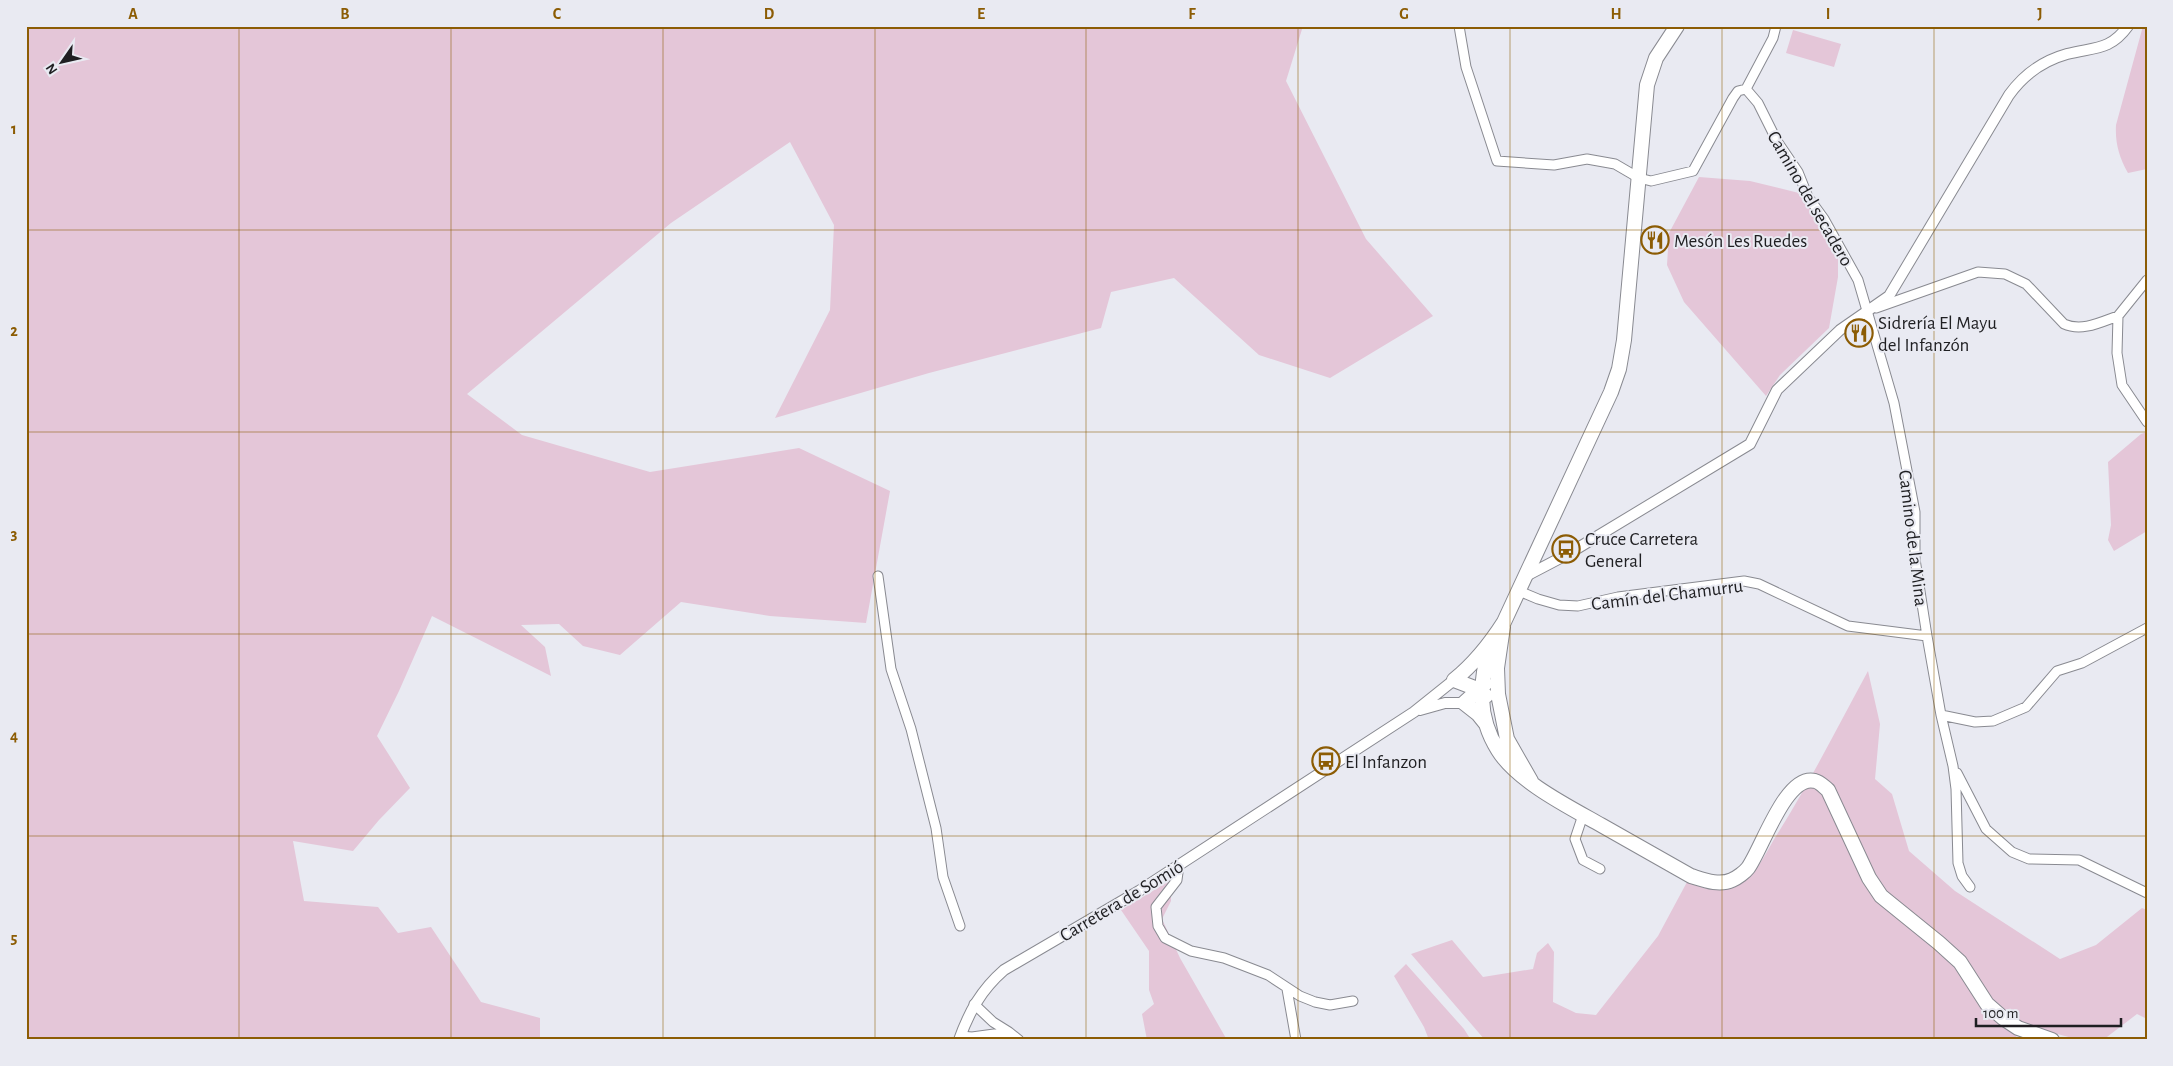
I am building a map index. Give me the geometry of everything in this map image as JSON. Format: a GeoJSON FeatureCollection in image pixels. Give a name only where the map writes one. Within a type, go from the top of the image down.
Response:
{"type":"FeatureCollection","features":[{"type":"Feature","properties":{"kind":"highway"},"geometry":{"type":"LineString","coordinates":[[1532,782],[1508,739],[1491,701],[1480,690],[1454,680],[1471,666],[1490,644],[1504,622],[1611,392],[1624,340],[1647,85],[1650,71],[1656,58],[1678,26]]}},
{"type":"Feature","properties":{"kind":"highway"},"geometry":{"type":"LineString","coordinates":[[1504,622],[1497,668],[1498,694],[1508,739]]}},
{"type":"Feature","properties":{"kind":"highway"},"geometry":{"type":"LineString","coordinates":[[1490,644],[1480,690],[1486,724],[1496,748],[1514,771],[1583,815],[1691,876],[1708,881],[1721,882],[1732,880],[1747,870],[1783,802],[1793,789],[1803,781],[1816,781],[1828,790],[1869,878],[1881,896],[1960,962],[1987,1004],[2003,1018],[2018,1028],[2052,1040]]}},
{"type":"Feature","properties":{"kind":"highway"},"geometry":{"type":"LineString","coordinates":[[1486,724],[1478,714],[1464,704],[1480,690],[1497,668]]}},
{"type":"Feature","properties":{"kind":"street"},"geometry":{"type":"LineString","coordinates":[[1459,26],[1466,67],[1497,161],[1554,165],[1587,159],[1614,164],[1639,178],[1651,181],[1693,171],[1733,98],[1738,91],[1746,90],[1773,38],[1776,26]]}},
{"type":"Feature","properties":{"kind":"street"},"geometry":{"type":"LineString","coordinates":[[1526,576],[1568,554],[1750,444],[1777,390],[1824,344],[1889,296],[2021,78],[2040,66],[2066,54],[2106,47],[2118,39],[2128,26]]}},
{"type":"Feature","properties":{"kind":"street","name":"Camino del secadero"},"geometry":{"type":"LineString","coordinates":[[1746,90],[1758,103],[1777,141],[1798,172],[1808,197],[1824,218],[1838,242],[1858,280],[1867,311]]}},
{"type":"Feature","properties":{"kind":"street"},"geometry":{"type":"LineString","coordinates":[[1867,311],[1978,272],[2005,274],[2026,284],[2064,324],[2072,328],[2087,327],[2118,316],[2147,280]]}},
{"type":"Feature","properties":{"kind":"street","name":"Camino de la Mina"},"geometry":{"type":"LineString","coordinates":[[1867,311],[1894,403],[1915,512],[1915,559],[1941,715],[1953,766]]}},
{"type":"Feature","properties":{"kind":"street"},"geometry":{"type":"LineString","coordinates":[[2118,316],[2117,353],[2122,386],[2147,422]]}},
{"type":"Feature","properties":{"kind":"street"},"geometry":{"type":"LineString","coordinates":[[878,576],[892,669],[912,729],[936,828],[943,877],[960,926]]}},
{"type":"Feature","properties":{"kind":"street","name":"Camín del Chamurru"},"geometry":{"type":"LineString","coordinates":[[1518,591],[1559,605],[1578,606],[1618,597],[1744,581],[1759,584],[1848,626],[1927,636]]}},
{"type":"Feature","properties":{"kind":"street"},"geometry":{"type":"LineString","coordinates":[[1941,715],[1974,722],[1993,721],[2026,708],[2057,671],[2082,664],[2147,628]]}},
{"type":"Feature","properties":{"kind":"street"},"geometry":{"type":"LineString","coordinates":[[1414,712],[1454,680]]}},
{"type":"Feature","properties":{"kind":"street"},"geometry":{"type":"LineString","coordinates":[[1414,712],[1445,703],[1464,704]]}},
{"type":"Feature","properties":{"kind":"street","name":"Carretera de Somió"},"geometry":{"type":"LineString","coordinates":[[960,1038],[974,1004],[988,985],[1004,970],[1179,865],[1414,712]]}},
{"type":"Feature","properties":{"kind":"street"},"geometry":{"type":"LineString","coordinates":[[1953,766],[1956,789],[1958,863],[1962,876],[1970,887]]}},
{"type":"Feature","properties":{"kind":"street"},"geometry":{"type":"LineString","coordinates":[[1953,766],[1986,829],[2012,852],[2030,859],[2079,860],[2147,892]]}},
{"type":"Feature","properties":{"kind":"street"},"geometry":{"type":"LineString","coordinates":[[1583,815],[1575,839],[1584,860],[1600,869]]}},
{"type":"Feature","properties":{"kind":"street"},"geometry":{"type":"LineString","coordinates":[[1179,865],[1177,880],[1156,907],[1158,926],[1165,938],[1192,951],[1224,958],[1268,975],[1300,996],[1330,1005],[1353,1001]]}},
{"type":"Feature","properties":{"kind":"street"},"geometry":{"type":"LineString","coordinates":[[1288,989],[1296,1040]]}},
{"type":"Feature","properties":{"kind":"street"},"geometry":{"type":"LineString","coordinates":[[974,1004],[993,1022],[1019,1040]]}},
{"type":"Feature","properties":{"kind":"street"},"geometry":{"type":"LineString","coordinates":[[960,1038],[1009,1032]]}},
{"type":"Feature","properties":{"kind":"shaded area"},"geometry":{"type":"Polygon","coordinates":[[[26,26],[1303,26],[1286,81],[1366,239],[1433,316],[1330,378],[1259,355],[1174,278],[1111,292],[1101,328],[929,373],[775,418],[830,310],[834,225],[790,142],[671,223],[467,394],[522,435],[650,472],[799,448],[890,491],[866,623],[770,616],[681,602],[620,655],[583,646],[559,624],[521,625],[545,647],[551,676],[432,616],[377,736],[410,788],[379,820],[353,851],[293,841],[304,901],[378,907],[398,933],[431,927],[481,1002],[540,1018],[540,1040],[26,1040],[26,26]]]}},
{"type":"Feature","properties":{"kind":"shaded area"},"geometry":{"type":"Polygon","coordinates":[[[2143,26],[2147,26],[2147,169],[2128,173],[2118,150],[2116,125],[2143,26]]]}},
{"type":"Feature","properties":{"kind":"shaded area"},"geometry":{"type":"Polygon","coordinates":[[[1793,30],[1841,44],[1834,67],[1786,53],[1793,30]]]}},
{"type":"Feature","properties":{"kind":"shaded area"},"geometry":{"type":"Polygon","coordinates":[[[1699,177],[1750,181],[1799,193],[1814,211],[1838,251],[1838,277],[1829,328],[1780,375],[1766,396],[1684,302],[1667,265],[1669,233],[1699,177]]]}},
{"type":"Feature","properties":{"kind":"shaded area"},"geometry":{"type":"Polygon","coordinates":[[[2147,432],[2147,531],[2114,551],[2108,540],[2111,525],[2108,462],[2141,434],[2147,432]]]}},
{"type":"Feature","properties":{"kind":"shaded area"},"geometry":{"type":"Polygon","coordinates":[[[1868,671],[1880,724],[1875,779],[1892,794],[1909,851],[1955,891],[2060,959],[2096,945],[2142,908],[2147,910],[2147,1019],[2137,1014],[2103,1040],[2080,1040],[2024,1025],[2014,1040],[1485,1040],[1411,954],[1452,940],[1483,977],[1533,969],[1537,953],[1548,943],[1554,952],[1553,1002],[1576,1013],[1596,1015],[1658,936],[1687,882],[1700,887],[1728,888],[1741,883],[1756,869],[1810,778],[1868,671]]]}},
{"type":"Feature","properties":{"kind":"shaded area"},"geometry":{"type":"Polygon","coordinates":[[[1171,880],[1171,901],[1162,919],[1180,958],[1227,1040],[1147,1040],[1142,1014],[1154,1004],[1149,990],[1149,951],[1121,910],[1171,880]]]}},
{"type":"Feature","properties":{"kind":"shaded area"},"geometry":{"type":"Polygon","coordinates":[[[1406,964],[1464,1029],[1471,1040],[1429,1040],[1424,1027],[1394,976],[1406,964]]]}},
{"type":"Feature","properties":{"kind":"place","name":"Mesón Les Ruedes"},"geometry":{"type":"Point","coordinates":[1655,240]}},
{"type":"Feature","properties":{"kind":"place","name":"Sidrería El Mayu del Infanzón"},"geometry":{"type":"Point","coordinates":[1859,333]}},
{"type":"Feature","properties":{"kind":"place","name":"Cruce Carretera General"},"geometry":{"type":"Point","coordinates":[1566,549]}},
{"type":"Feature","properties":{"kind":"place","name":"El Infanzon"},"geometry":{"type":"Point","coordinates":[1326,761]}}]}
